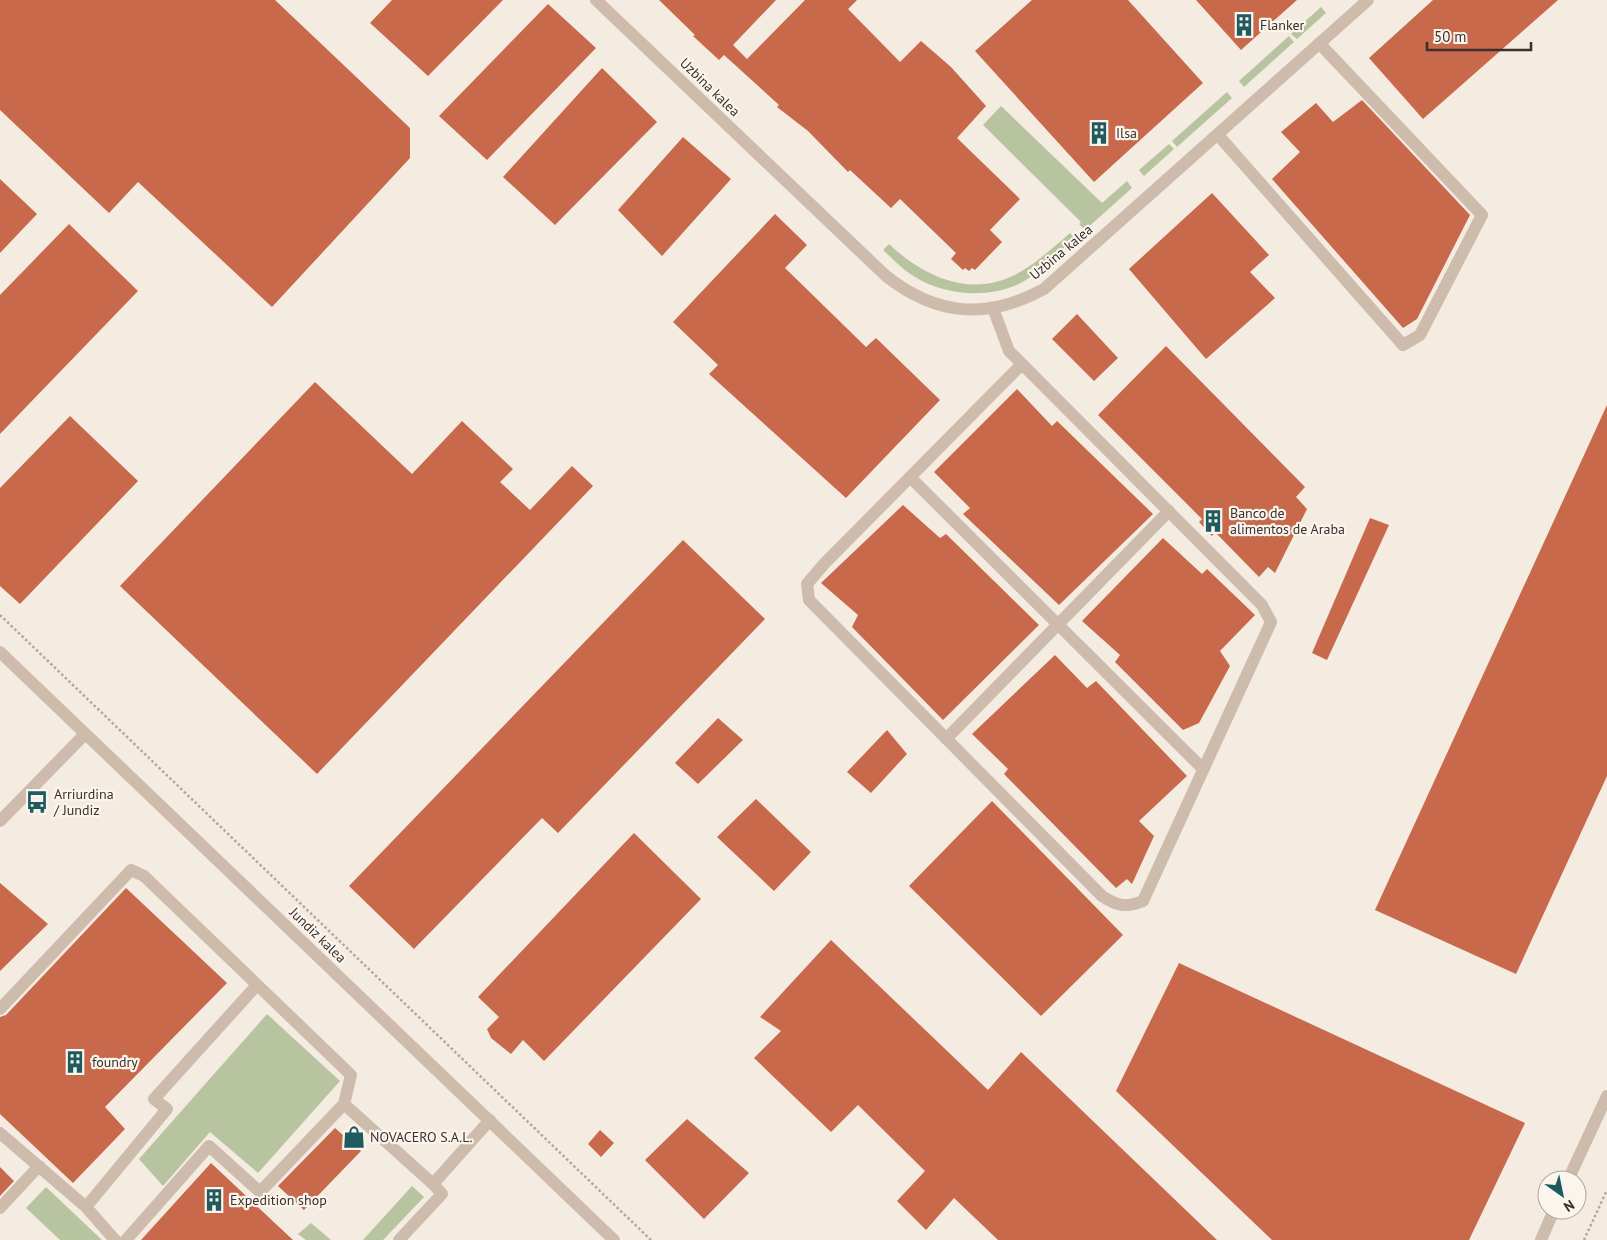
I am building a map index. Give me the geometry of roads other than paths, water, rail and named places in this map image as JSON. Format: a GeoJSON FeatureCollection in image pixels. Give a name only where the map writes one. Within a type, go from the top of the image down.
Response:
{"type":"FeatureCollection","features":[{"type":"Feature","properties":{"kind":"street","name":"Uzbina kalea"},"geometry":{"type":"LineString","coordinates":[[596,0],[901,288],[917,298],[951,308],[972,310],[993,308],[1028,297],[1044,289],[1368,0]]}},
{"type":"Feature","properties":{"kind":"street"},"geometry":{"type":"LineString","coordinates":[[1218,135],[1403,345],[1420,335],[1482,216],[1319,44]]}},
{"type":"Feature","properties":{"kind":"street"},"geometry":{"type":"LineString","coordinates":[[993,308],[1008,351],[1022,364],[1262,604],[1271,622],[1143,901],[1129,906],[1116,905],[1102,896],[809,600],[807,584],[1022,364]]}},
{"type":"Feature","properties":{"kind":"street"},"geometry":{"type":"LineString","coordinates":[[910,477],[1204,769]]}},
{"type":"Feature","properties":{"kind":"street"},"geometry":{"type":"LineString","coordinates":[[946,739],[1169,511]]}},
{"type":"Feature","properties":{"kind":"street","name":"Jundiz kalea"},"geometry":{"type":"LineString","coordinates":[[0,652],[614,1240]]}},
{"type":"Feature","properties":{"kind":"street"},"geometry":{"type":"LineString","coordinates":[[0,821],[85,734]]}},
{"type":"Feature","properties":{"kind":"street"},"geometry":{"type":"LineString","coordinates":[[0,1009],[131,870],[144,876],[351,1075],[344,1104],[260,1192],[208,1146],[126,1240]]}},
{"type":"Feature","properties":{"kind":"street"},"geometry":{"type":"LineString","coordinates":[[86,1207],[167,1109],[154,1099],[257,984]]}},
{"type":"Feature","properties":{"kind":"street"},"geometry":{"type":"LineString","coordinates":[[1573,1170],[1607,1096]]}},
{"type":"Feature","properties":{"kind":"street"},"geometry":{"type":"LineString","coordinates":[[344,1104],[442,1194],[399,1240]]}},
{"type":"Feature","properties":{"kind":"street"},"geometry":{"type":"LineString","coordinates":[[433,1184],[490,1120]]}},
{"type":"Feature","properties":{"kind":"street"},"geometry":{"type":"LineString","coordinates":[[0,1133],[86,1207],[115,1240]]}},
{"type":"Feature","properties":{"kind":"street"},"geometry":{"type":"LineString","coordinates":[[0,1208],[39,1166]]}},
{"type":"Feature","properties":{"kind":"street"},"geometry":{"type":"LineString","coordinates":[[1540,1240],[1549,1220]]}},
{"type":"Feature","properties":{"kind":"place","name":"Flanker"},"geometry":{"type":"Point","coordinates":[1244,25]}},
{"type":"Feature","properties":{"kind":"place","name":"Ilsa"},"geometry":{"type":"Point","coordinates":[1099,133]}},
{"type":"Feature","properties":{"kind":"place","name":"Banco de alimentos de Araba"},"geometry":{"type":"Point","coordinates":[1213,521]}},
{"type":"Feature","properties":{"kind":"place","name":"Arriurdina / Jundiz"},"geometry":{"type":"Point","coordinates":[37,802]}},
{"type":"Feature","properties":{"kind":"place","name":"foundry"},"geometry":{"type":"Point","coordinates":[75,1062]}},
{"type":"Feature","properties":{"kind":"place","name":"NOVACERO S.A.L."},"geometry":{"type":"Point","coordinates":[354,1137]}},
{"type":"Feature","properties":{"kind":"place","name":"Expedition shop"},"geometry":{"type":"Point","coordinates":[214,1200]}}]}
